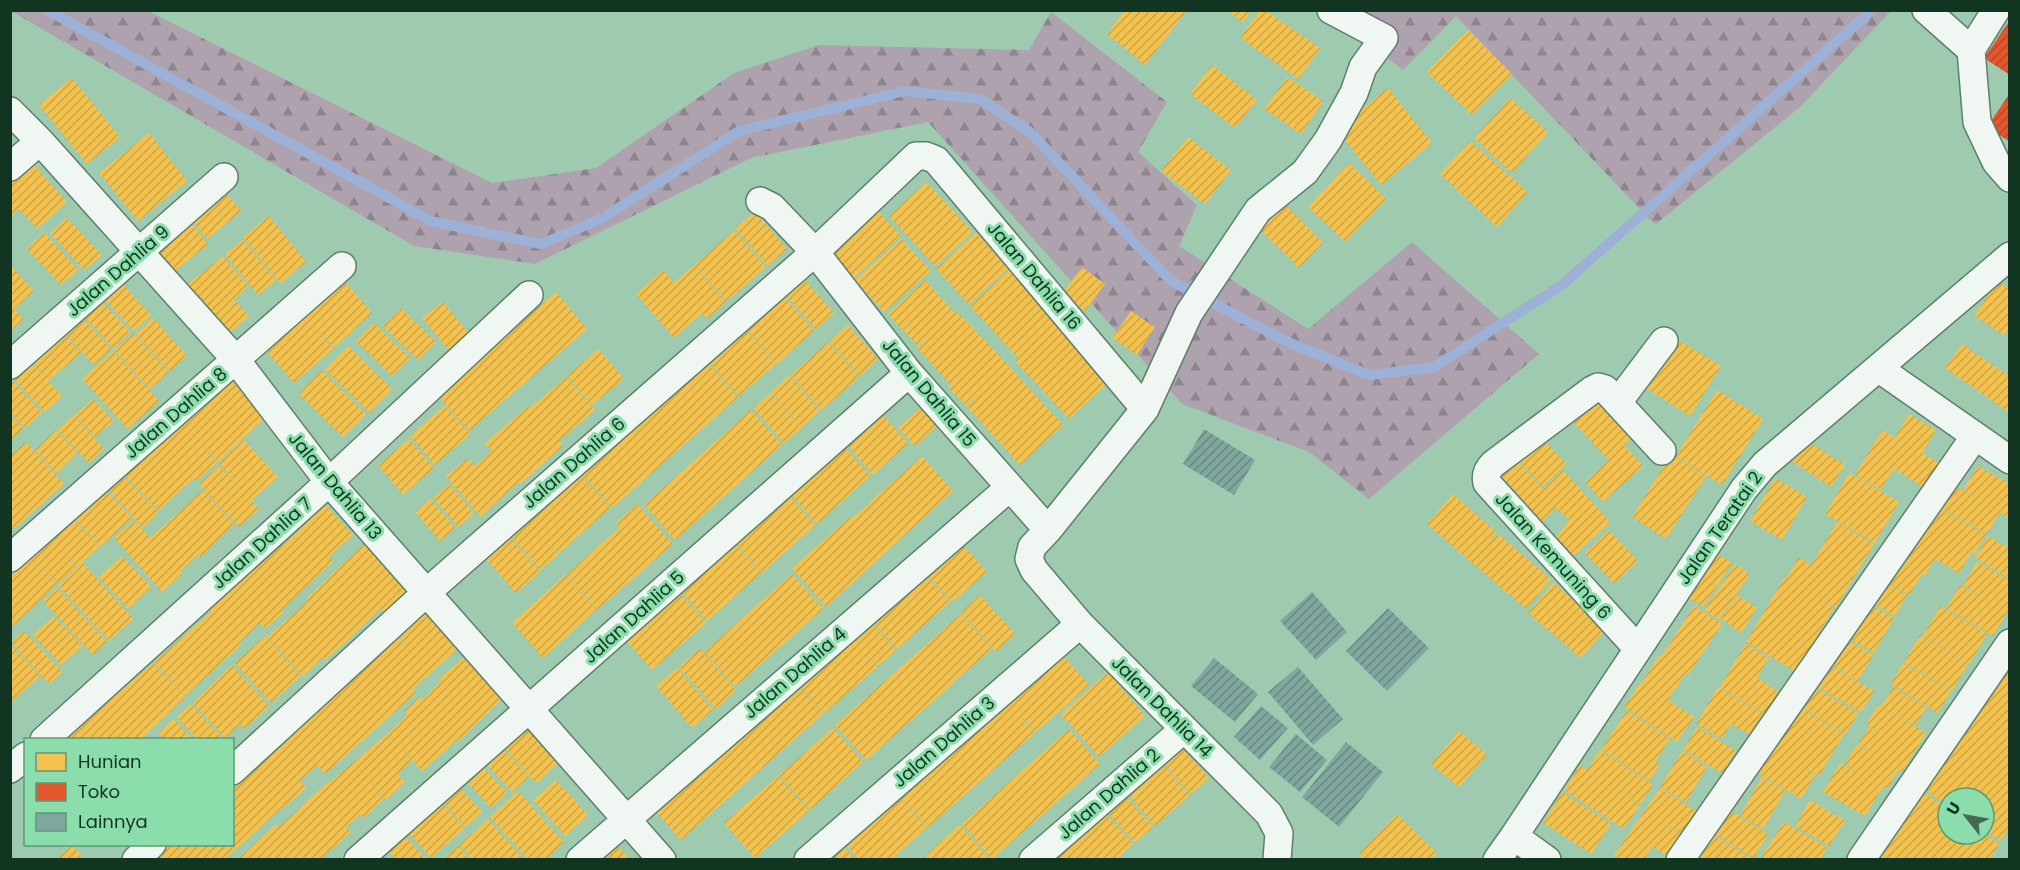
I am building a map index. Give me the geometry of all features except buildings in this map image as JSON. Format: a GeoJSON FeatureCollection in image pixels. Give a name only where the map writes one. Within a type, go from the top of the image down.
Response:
{"type":"FeatureCollection","features":[{"type":"Feature","properties":{"kind":"street"},"geometry":{"type":"LineString","coordinates":[[1048,530],[1145,409],[1195,303],[1258,210],[1305,172],[1328,140],[1354,93],[1363,67],[1384,38],[1331,10]]}},
{"type":"Feature","properties":{"kind":"street"},"geometry":{"type":"LineString","coordinates":[[1926,10],[1971,50]]}},
{"type":"Feature","properties":{"kind":"street"},"geometry":{"type":"LineString","coordinates":[[1996,10],[1971,50],[1977,122],[1996,162],[2010,178]]}},
{"type":"Feature","properties":{"kind":"street","name":"Jalan Dahlia 13"},"geometry":{"type":"LineString","coordinates":[[10,111],[40,141],[236,360],[329,482],[662,860]]}},
{"type":"Feature","properties":{"kind":"street"},"geometry":{"type":"LineString","coordinates":[[10,167],[40,141]]}},
{"type":"Feature","properties":{"kind":"street","name":"Jalan Dahlia 16"},"geometry":{"type":"LineString","coordinates":[[916,156],[926,156],[936,160],[1145,409]]}},
{"type":"Feature","properties":{"kind":"street","name":"Jalan Dahlia 6"},"geometry":{"type":"LineString","coordinates":[[234,769],[426,593],[815,252],[916,156]]}},
{"type":"Feature","properties":{"kind":"street","name":"Jalan Dahlia 9"},"geometry":{"type":"LineString","coordinates":[[10,365],[225,177]]}},
{"type":"Feature","properties":{"kind":"street","name":"Jalan Dahlia 15"},"geometry":{"type":"LineString","coordinates":[[760,201],[772,207],[815,252],[909,374],[1048,530]]}},
{"type":"Feature","properties":{"kind":"street","name":"Jalan Teratai 2"},"geometry":{"type":"LineString","coordinates":[[1497,860],[1744,489],[1765,464],[2007,263]]}},
{"type":"Feature","properties":{"kind":"street","name":"Jalan Dahlia 8"},"geometry":{"type":"LineString","coordinates":[[10,558],[342,266]]}},
{"type":"Feature","properties":{"kind":"street","name":"Jalan Dahlia 7"},"geometry":{"type":"LineString","coordinates":[[46,738],[329,482],[529,295]]}},
{"type":"Feature","properties":{"kind":"street"},"geometry":{"type":"LineString","coordinates":[[1618,402],[1664,341]]}},
{"type":"Feature","properties":{"kind":"street"},"geometry":{"type":"LineString","coordinates":[[1878,368],[2010,460]]}},
{"type":"Feature","properties":{"kind":"street","name":"Jalan Dahlia 5"},"geometry":{"type":"LineString","coordinates":[[358,860],[909,374]]}},
{"type":"Feature","properties":{"kind":"street","name":"Jalan Kemuning 6"},"geometry":{"type":"LineString","coordinates":[[1638,649],[1487,483],[1486,478],[1493,464],[1598,387],[1605,389],[1618,402],[1662,452]]}},
{"type":"Feature","properties":{"kind":"street"},"geometry":{"type":"LineString","coordinates":[[1680,860],[1975,436]]}},
{"type":"Feature","properties":{"kind":"street","name":"Jalan Dahlia 4"},"geometry":{"type":"LineString","coordinates":[[580,860],[1010,487]]}},
{"type":"Feature","properties":{"kind":"street","name":"Jalan Dahlia 14"},"geometry":{"type":"LineString","coordinates":[[1048,530],[1032,548],[1029,559],[1034,570],[1080,624],[1269,814],[1279,833],[1277,860]]}},
{"type":"Feature","properties":{"kind":"street","name":"Jalan Dahlia 3"},"geometry":{"type":"LineString","coordinates":[[808,860],[1080,624]]}},
{"type":"Feature","properties":{"kind":"street"},"geometry":{"type":"LineString","coordinates":[[1861,860],[2010,643]]}},
{"type":"Feature","properties":{"kind":"street","name":"Jalan Dahlia 2"},"geometry":{"type":"LineString","coordinates":[[1033,860],[1184,729]]}},
{"type":"Feature","properties":{"kind":"street"},"geometry":{"type":"LineString","coordinates":[[10,769],[24,758]]}},
{"type":"Feature","properties":{"kind":"street"},"geometry":{"type":"LineString","coordinates":[[1514,836],[1547,860]]}},
{"type":"Feature","properties":{"kind":"street"},"geometry":{"type":"LineString","coordinates":[[136,860],[150,846]]}},
{"type":"Feature","properties":{"kind":"green space"},"geometry":{"type":"Polygon","coordinates":[[[11,11],[148,11],[492,183],[596,168],[734,73],[819,45],[1029,50],[1051,12],[1167,102],[1138,152],[1197,205],[1179,246],[1308,329],[1412,242],[1539,354],[1369,499],[1309,452],[1182,404],[928,122],[751,158],[535,264],[414,246],[11,11]]]}},
{"type":"Feature","properties":{"kind":"green space"},"geometry":{"type":"Polygon","coordinates":[[[1326,11],[1891,11],[1800,107],[1655,225],[1456,16],[1403,70],[1326,11]]]}},
{"type":"Feature","properties":{"kind":"waterway"},"geometry":{"type":"LineString","coordinates":[[47,10],[431,221],[541,244],[601,219],[739,131],[905,91],[980,99],[1030,132],[1171,281],[1290,343],[1369,375],[1434,367],[1562,285],[1872,10]]}}]}
